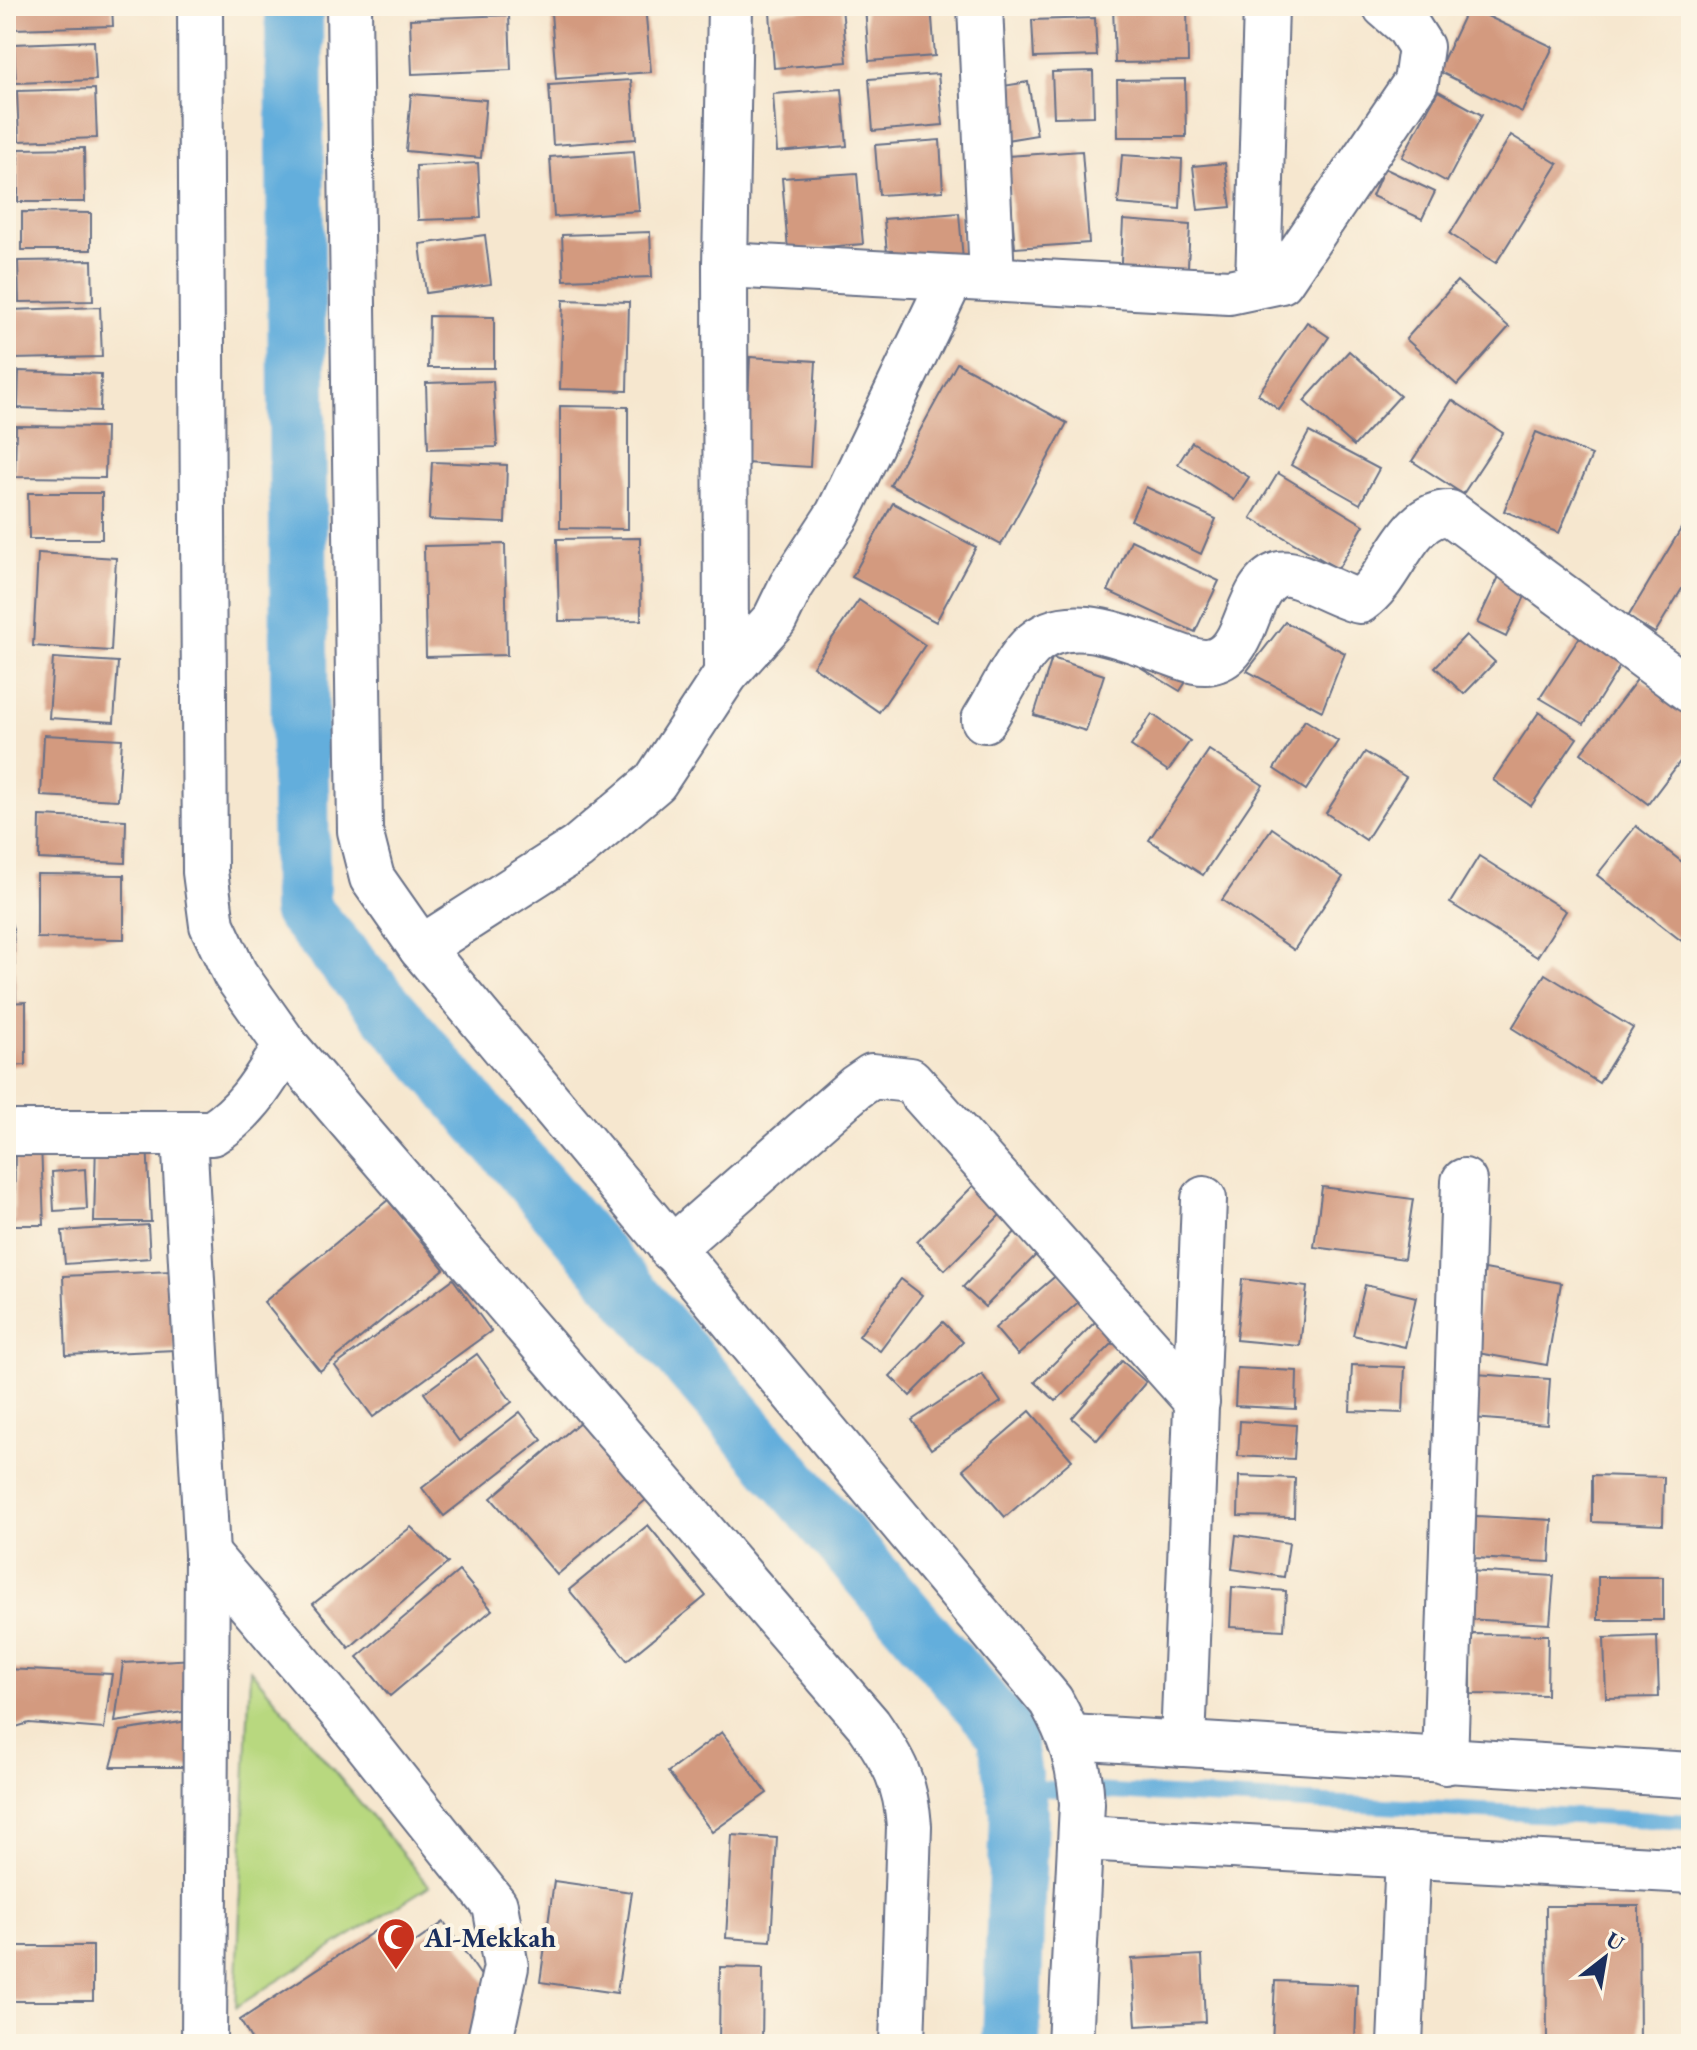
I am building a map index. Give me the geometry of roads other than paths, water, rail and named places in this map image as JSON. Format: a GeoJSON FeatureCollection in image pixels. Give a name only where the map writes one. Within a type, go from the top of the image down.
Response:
{"type":"FeatureCollection","features":[{"type":"Feature","properties":{"kind":"street"},"geometry":{"type":"LineString","coordinates":[[200,6],[205,872],[212,925],[229,962],[286,1046],[869,1725],[891,1757],[907,1792],[909,1826],[902,2044]]}},
{"type":"Feature","properties":{"kind":"street"},"geometry":{"type":"LineString","coordinates":[[349,6],[360,831],[372,878],[421,948],[1051,1701],[1071,1737],[1080,1769],[1082,1838],[1070,2044]]}},
{"type":"Feature","properties":{"kind":"street"},"geometry":{"type":"LineString","coordinates":[[726,674],[725,265],[730,6]]}},
{"type":"Feature","properties":{"kind":"street"},"geometry":{"type":"LineString","coordinates":[[421,948],[577,848],[655,782],[726,674],[775,619],[791,586],[838,514],[972,278],[980,6]]}},
{"type":"Feature","properties":{"kind":"street"},"geometry":{"type":"LineString","coordinates":[[1258,283],[1266,6]]}},
{"type":"Feature","properties":{"kind":"street"},"geometry":{"type":"LineString","coordinates":[[725,265],[1229,292],[1258,283],[1281,281],[1416,82],[1421,47],[1407,25],[1385,6]]}},
{"type":"Feature","properties":{"kind":"street"},"geometry":{"type":"LineString","coordinates":[[984,720],[1030,647],[1057,629],[1099,630],[1195,661],[1216,661],[1230,651],[1262,589],[1278,574],[1291,574],[1341,598],[1360,601],[1378,589],[1419,522],[1434,513],[1450,513],[1691,691]]}},
{"type":"Feature","properties":{"kind":"street"},"geometry":{"type":"LineString","coordinates":[[6,1133],[212,1133],[233,1121],[250,1103],[286,1046]]}},
{"type":"Feature","properties":{"kind":"street"},"geometry":{"type":"LineString","coordinates":[[671,1249],[856,1087],[872,1076],[910,1080],[1197,1402]]}},
{"type":"Feature","properties":{"kind":"street"},"geometry":{"type":"LineString","coordinates":[[184,1134],[207,1554],[204,2044]]}},
{"type":"Feature","properties":{"kind":"street"},"geometry":{"type":"LineString","coordinates":[[1445,1762],[1464,1181]]}},
{"type":"Feature","properties":{"kind":"street"},"geometry":{"type":"LineString","coordinates":[[1183,1744],[1204,1199]]}},
{"type":"Feature","properties":{"kind":"street"},"geometry":{"type":"LineString","coordinates":[[207,1554],[348,1720],[495,1905],[506,1967],[489,2044]]}},
{"type":"Feature","properties":{"kind":"street"},"geometry":{"type":"LineString","coordinates":[[1071,1737],[1691,1775]]}},
{"type":"Feature","properties":{"kind":"street"},"geometry":{"type":"LineString","coordinates":[[1082,1838],[1691,1871]]}},
{"type":"Feature","properties":{"kind":"street"},"geometry":{"type":"LineString","coordinates":[[1400,2044],[1408,1855]]}},
{"type":"Feature","properties":{"kind":"waterway"},"geometry":{"type":"LineString","coordinates":[[294,6],[301,909],[1006,1733],[1019,1812],[1011,2044]]}},
{"type":"Feature","properties":{"kind":"waterway"},"geometry":{"type":"LineString","coordinates":[[1015,1787],[1691,1822]]}},
{"type":"Feature","properties":{"kind":"place","name":"Al-Mekkah"},"geometry":{"type":"Point","coordinates":[396,1971]}}]}
